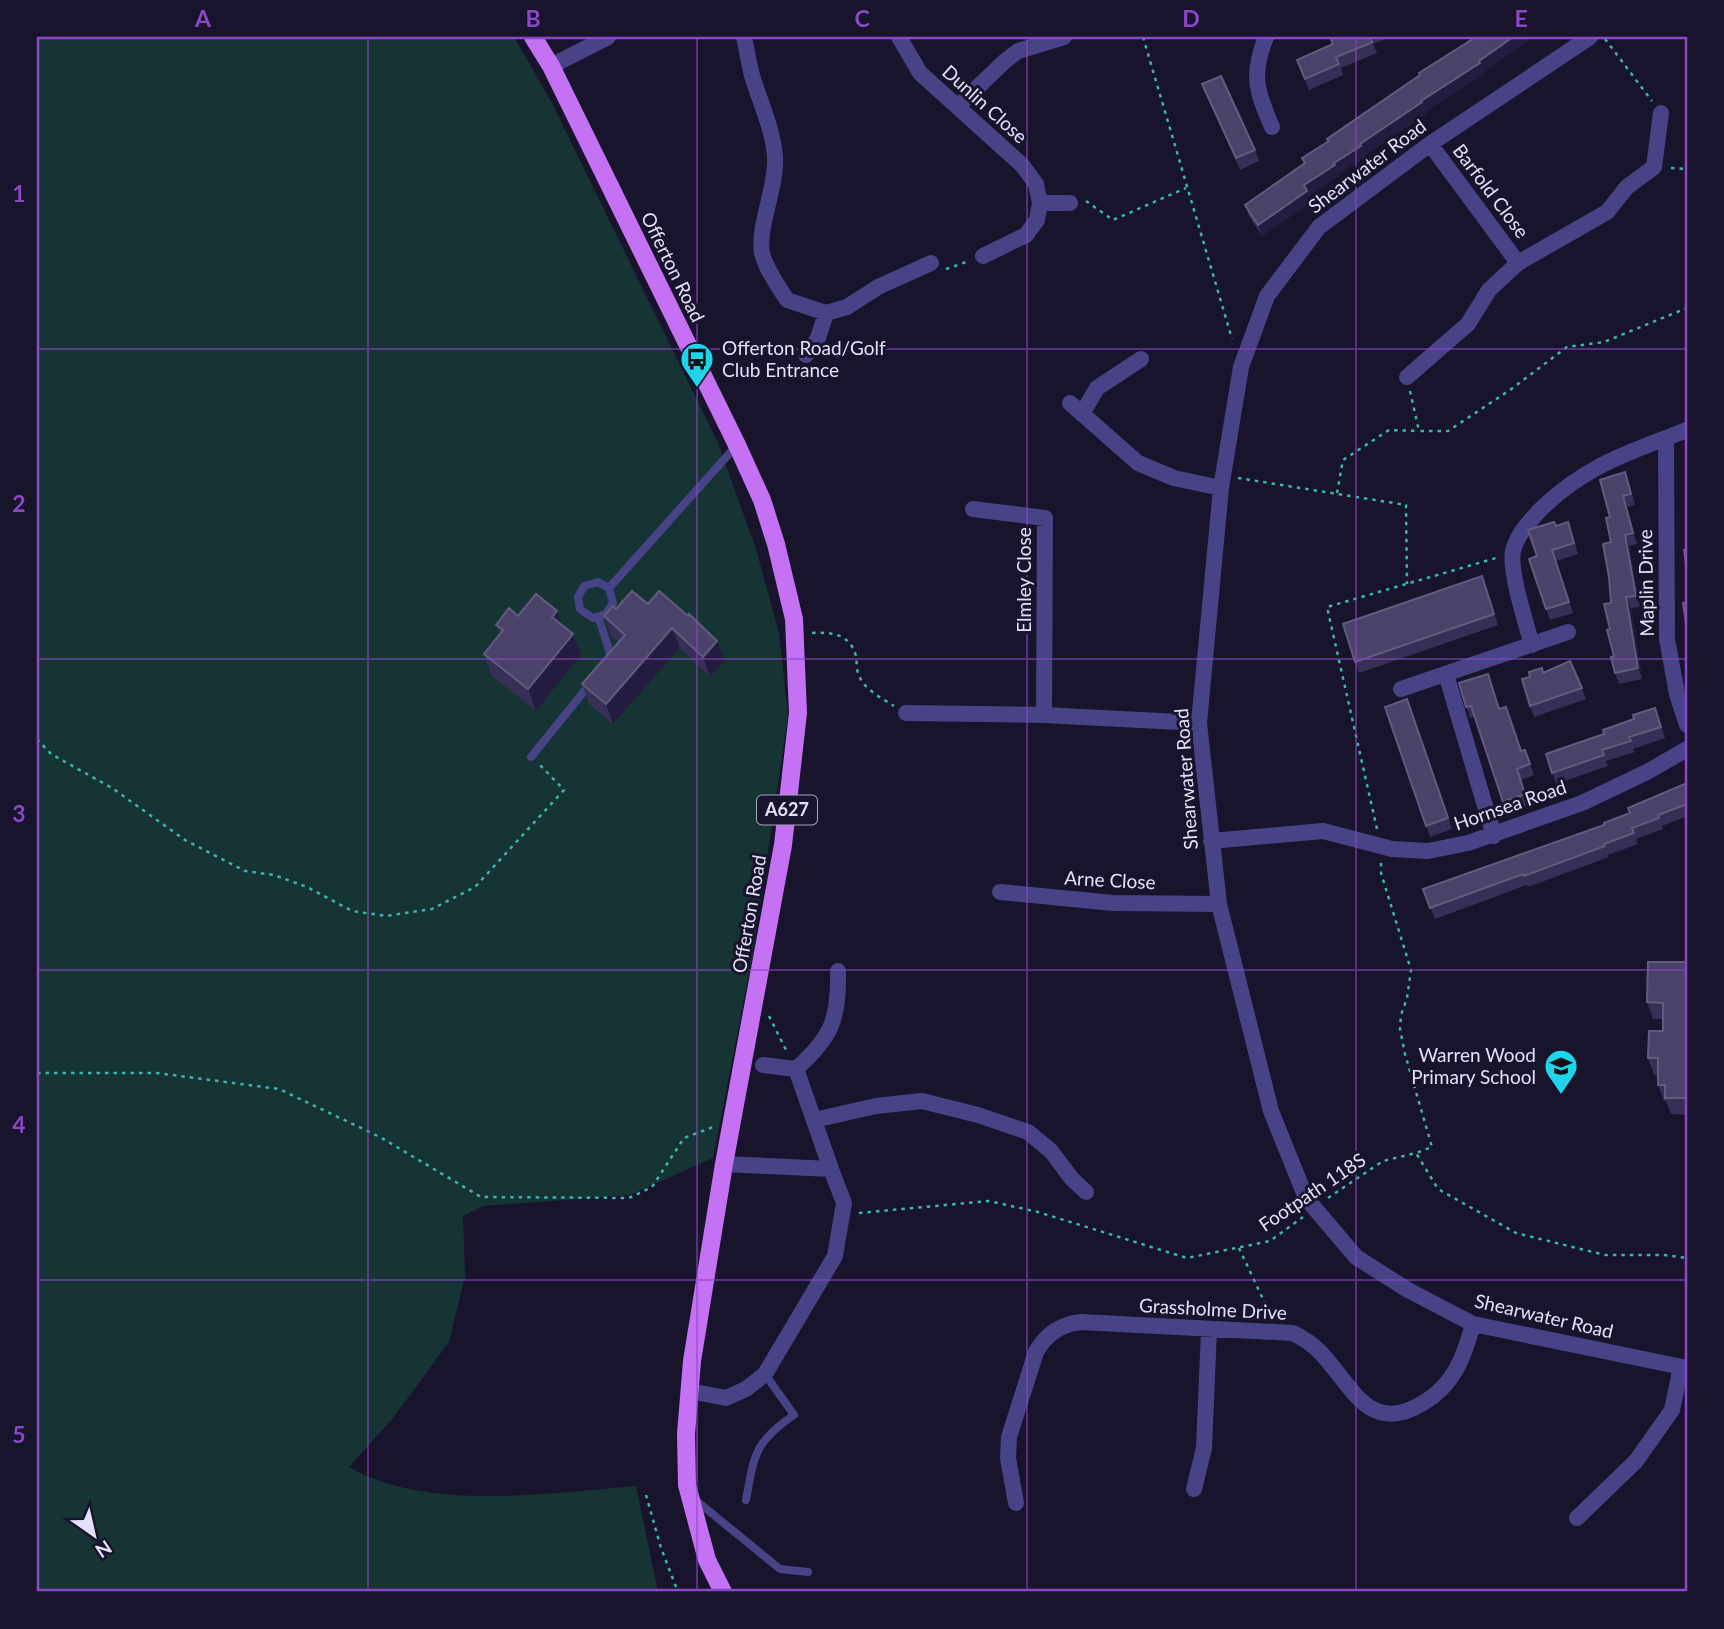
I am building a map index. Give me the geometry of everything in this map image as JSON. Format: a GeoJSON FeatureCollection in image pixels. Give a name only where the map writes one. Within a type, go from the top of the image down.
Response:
{"type":"FeatureCollection","features":[{"type":"Feature","properties":{"kind":"main road","name":"Offerton Road"},"geometry":{"type":"LineString","coordinates":[[533,37],[551,66],[762,500],[794,619],[797,713],[783,845],[724,1164],[692,1361],[686,1434],[689,1494],[707,1560],[723,1592]]}},
{"type":"Feature","properties":{"kind":"street"},"geometry":{"type":"LineString","coordinates":[[551,66],[608,37]]}},
{"type":"Feature","properties":{"kind":"street"},"geometry":{"type":"LineString","coordinates":[[744,37],[775,156],[774,182],[762,252],[787,300],[826,313],[847,306],[878,286],[931,263]]}},
{"type":"Feature","properties":{"kind":"street","name":"Dunlin Close"},"geometry":{"type":"LineString","coordinates":[[899,37],[920,73],[1022,165],[1036,184],[1040,203]]}},
{"type":"Feature","properties":{"kind":"street"},"geometry":{"type":"LineString","coordinates":[[958,106],[1018,51],[1064,37]]}},
{"type":"Feature","properties":{"kind":"street"},"geometry":{"type":"LineString","coordinates":[[1266,37],[1256,66],[1256,86],[1270,116]]}},
{"type":"Feature","properties":{"kind":"street","name":"Shearwater Road"},"geometry":{"type":"LineString","coordinates":[[1590,37],[1430,144],[1319,227],[1267,296],[1241,367],[1222,482],[1199,723],[1219,904],[1271,1111],[1306,1198],[1356,1257],[1408,1290],[1473,1324],[1684,1367]]}},
{"type":"Feature","properties":{"kind":"street","name":"Barfold Close"},"geometry":{"type":"LineString","coordinates":[[1407,377],[1468,324],[1489,290],[1518,263],[1607,212],[1627,187],[1654,167],[1661,113]]}},
{"type":"Feature","properties":{"kind":"street","name":"Barfold Close"},"geometry":{"type":"LineString","coordinates":[[1430,144],[1518,263]]}},
{"type":"Feature","properties":{"kind":"street"},"geometry":{"type":"LineString","coordinates":[[983,256],[1027,235],[1037,220],[1040,203],[1070,203]]}},
{"type":"Feature","properties":{"kind":"street"},"geometry":{"type":"LineString","coordinates":[[806,355],[818,338],[826,313]]}},
{"type":"Feature","properties":{"kind":"street"},"geometry":{"type":"LineString","coordinates":[[1141,359],[1097,388],[1076,409],[1138,463],[1174,478],[1222,482]]}},
{"type":"Feature","properties":{"kind":"street"},"geometry":{"type":"LineString","coordinates":[[1532,645],[1515,578],[1512,553],[1518,538],[1530,521],[1569,484],[1608,460],[1687,430]]}},
{"type":"Feature","properties":{"kind":"street","name":"Maplin Drive"},"geometry":{"type":"LineString","coordinates":[[1666,438],[1667,639],[1677,694],[1687,724]]}},
{"type":"Feature","properties":{"kind":"street","name":"Elmley Close"},"geometry":{"type":"LineString","coordinates":[[973,509],[1045,518],[1044,715]]}},
{"type":"Feature","properties":{"kind":"street"},"geometry":{"type":"LineString","coordinates":[[1401,690],[1568,632]]}},
{"type":"Feature","properties":{"kind":"street"},"geometry":{"type":"LineString","coordinates":[[1446,674],[1494,836]]}},
{"type":"Feature","properties":{"kind":"street"},"geometry":{"type":"LineString","coordinates":[[906,713],[1044,715],[1199,723]]}},
{"type":"Feature","properties":{"kind":"street","name":"Hornsea Road"},"geometry":{"type":"LineString","coordinates":[[1211,841],[1323,831],[1392,849],[1429,851],[1494,836],[1582,803],[1647,772],[1687,749]]}},
{"type":"Feature","properties":{"kind":"street","name":"Arne Close"},"geometry":{"type":"LineString","coordinates":[[1000,892],[1113,903],[1219,904]]}},
{"type":"Feature","properties":{"kind":"street"},"geometry":{"type":"LineString","coordinates":[[763,1065],[796,1069],[816,1051],[832,1027],[839,999],[838,971]]}},
{"type":"Feature","properties":{"kind":"street"},"geometry":{"type":"LineString","coordinates":[[690,1391],[726,1398],[746,1389],[765,1374],[835,1256],[844,1203],[796,1069]]}},
{"type":"Feature","properties":{"kind":"street"},"geometry":{"type":"LineString","coordinates":[[814,1120],[876,1106],[922,1101],[978,1115],[1028,1132],[1051,1151],[1072,1179],[1086,1192]]}},
{"type":"Feature","properties":{"kind":"street"},"geometry":{"type":"LineString","coordinates":[[724,1164],[831,1169]]}},
{"type":"Feature","properties":{"kind":"street","name":"Grassholme Drive"},"geometry":{"type":"LineString","coordinates":[[1016,1503],[1008,1458],[1009,1437],[1036,1352],[1042,1341],[1069,1324],[1081,1322],[1293,1333],[1320,1352],[1362,1404],[1378,1413],[1397,1414],[1413,1410],[1433,1398],[1452,1380],[1465,1353],[1473,1324]]}},
{"type":"Feature","properties":{"kind":"street"},"geometry":{"type":"LineString","coordinates":[[1194,1489],[1204,1448],[1209,1330]]}},
{"type":"Feature","properties":{"kind":"street"},"geometry":{"type":"LineString","coordinates":[[1577,1518],[1636,1461],[1672,1410],[1684,1367]]}},
{"type":"Feature","properties":{"kind":"lane"},"geometry":{"type":"LineString","coordinates":[[610,588],[737,445]]}},
{"type":"Feature","properties":{"kind":"lane"},"geometry":{"type":"LineString","coordinates":[[598,582],[610,588],[613,603],[606,614],[593,618],[580,609],[578,597],[584,586],[598,582]]}},
{"type":"Feature","properties":{"kind":"lane"},"geometry":{"type":"LineString","coordinates":[[598,616],[611,656],[601,669]]}},
{"type":"Feature","properties":{"kind":"lane"},"geometry":{"type":"LineString","coordinates":[[531,757],[594,679]]}},
{"type":"Feature","properties":{"kind":"lane"},"geometry":{"type":"LineString","coordinates":[[746,1500],[755,1452],[774,1428],[794,1415],[765,1374]]}},
{"type":"Feature","properties":{"kind":"lane"},"geometry":{"type":"LineString","coordinates":[[689,1494],[780,1569],[808,1572]]}},
{"type":"Feature","properties":{"kind":"path"},"geometry":{"type":"LineString","coordinates":[[1143,37],[1241,367]]}},
{"type":"Feature","properties":{"kind":"path"},"geometry":{"type":"LineString","coordinates":[[1603,37],[1661,113]]}},
{"type":"Feature","properties":{"kind":"path"},"geometry":{"type":"LineString","coordinates":[[1070,203],[1083,199],[1113,220],[1187,187]]}},
{"type":"Feature","properties":{"kind":"path"},"geometry":{"type":"LineString","coordinates":[[931,263],[943,270],[983,256]]}},
{"type":"Feature","properties":{"kind":"path"},"geometry":{"type":"LineString","coordinates":[[1336,494],[1343,460],[1389,430],[1448,431],[1510,390],[1567,347],[1604,342],[1687,308]]}},
{"type":"Feature","properties":{"kind":"path"},"geometry":{"type":"LineString","coordinates":[[1407,377],[1419,431]]}},
{"type":"Feature","properties":{"kind":"path"},"geometry":{"type":"LineString","coordinates":[[1222,482],[1336,494],[1406,505],[1407,584]]}},
{"type":"Feature","properties":{"kind":"path"},"geometry":{"type":"LineString","coordinates":[[1512,553],[1327,607],[1381,845],[1381,873],[1411,970],[1400,1029],[1432,1147],[1416,1153],[1438,1189],[1517,1233],[1605,1255],[1687,1258]]}},
{"type":"Feature","properties":{"kind":"path"},"geometry":{"type":"LineString","coordinates":[[795,635],[827,632],[841,635],[851,645],[856,657],[857,672],[865,686],[906,713]]}},
{"type":"Feature","properties":{"kind":"path"},"geometry":{"type":"LineString","coordinates":[[37,739],[51,754],[112,788],[185,840],[245,871],[274,875],[307,887],[352,911],[386,916],[432,909],[475,887],[549,808],[564,790],[531,757]]}},
{"type":"Feature","properties":{"kind":"path"},"geometry":{"type":"LineString","coordinates":[[756,991],[796,1069]]}},
{"type":"Feature","properties":{"kind":"path"},"geometry":{"type":"LineString","coordinates":[[37,1073],[157,1073],[279,1088],[380,1137],[481,1197],[629,1198],[652,1186],[684,1138],[732,1120]]}},
{"type":"Feature","properties":{"kind":"path","name":"Footpath 118S"},"geometry":{"type":"LineString","coordinates":[[842,1214],[989,1201],[1038,1212],[1187,1258],[1270,1241],[1314,1207],[1383,1161],[1416,1153]]}},
{"type":"Feature","properties":{"kind":"path"},"geometry":{"type":"LineString","coordinates":[[1239,1248],[1277,1331]]}},
{"type":"Feature","properties":{"kind":"path"},"geometry":{"type":"LineString","coordinates":[[646,1495],[661,1548],[678,1592]]}},
{"type":"Feature","properties":{"kind":"green space"},"geometry":{"type":"Polygon","coordinates":[[[37,37],[514,37],[552,103],[718,443],[756,549],[779,633],[788,716],[753,953],[713,1158],[630,1195],[484,1206],[463,1216],[465,1276],[449,1342],[393,1418],[349,1467],[380,1481],[451,1495],[528,1495],[636,1486],[658,1592],[37,1592],[37,37]]]}},
{"type":"Feature","properties":{"kind":"building"},"geometry":{"type":"Polygon","coordinates":[[[1330,37],[1370,37],[1373,42],[1336,57],[1339,64],[1305,79],[1297,60],[1333,44],[1330,37]]]}},
{"type":"Feature","properties":{"kind":"building"},"geometry":{"type":"Polygon","coordinates":[[[1476,37],[1513,37],[1479,61],[1480,63],[1421,101],[1304,185],[1307,191],[1258,225],[1245,205],[1305,163],[1302,158],[1329,141],[1327,139],[1420,75],[1419,73],[1476,37]]]}},
{"type":"Feature","properties":{"kind":"building"},"geometry":{"type":"Polygon","coordinates":[[[1221,76],[1255,150],[1236,158],[1202,84],[1221,76]]]}},
{"type":"Feature","properties":{"kind":"building"},"geometry":{"type":"Polygon","coordinates":[[[1625,472],[1631,494],[1623,496],[1633,533],[1625,535],[1636,596],[1626,597],[1638,668],[1615,673],[1604,604],[1611,603],[1603,544],[1611,542],[1606,518],[1610,517],[1600,480],[1625,472]]]}},
{"type":"Feature","properties":{"kind":"building"},"geometry":{"type":"Polygon","coordinates":[[[1554,522],[1556,526],[1568,522],[1574,543],[1552,550],[1569,602],[1546,609],[1529,559],[1537,556],[1528,530],[1554,522]]]}},
{"type":"Feature","properties":{"kind":"building"},"geometry":{"type":"Polygon","coordinates":[[[1684,550],[1687,550],[1687,573],[1684,550]]]}},
{"type":"Feature","properties":{"kind":"building"},"geometry":{"type":"Polygon","coordinates":[[[1482,576],[1494,614],[1355,662],[1343,624],[1482,576]]]}},
{"type":"Feature","properties":{"kind":"building"},"geometry":{"type":"Polygon","coordinates":[[[632,591],[648,604],[659,591],[688,616],[689,614],[717,641],[703,657],[672,628],[606,704],[582,684],[625,635],[604,616],[613,606],[616,609],[632,591]]]}},
{"type":"Feature","properties":{"kind":"building"},"geometry":{"type":"Polygon","coordinates":[[[536,594],[557,611],[552,617],[573,634],[528,689],[484,654],[503,630],[496,625],[509,608],[518,616],[536,594]]]}},
{"type":"Feature","properties":{"kind":"building"},"geometry":{"type":"Polygon","coordinates":[[[1687,602],[1687,630],[1683,603],[1687,602]]]}},
{"type":"Feature","properties":{"kind":"building"},"geometry":{"type":"Polygon","coordinates":[[[1570,661],[1582,688],[1530,706],[1522,679],[1530,677],[1529,672],[1542,668],[1543,673],[1570,661]]]}},
{"type":"Feature","properties":{"kind":"building"},"geometry":{"type":"Polygon","coordinates":[[[1488,674],[1499,709],[1506,707],[1521,751],[1525,750],[1530,764],[1517,769],[1525,794],[1503,802],[1471,706],[1466,707],[1459,683],[1488,674]]]}},
{"type":"Feature","properties":{"kind":"building"},"geometry":{"type":"Polygon","coordinates":[[[1407,699],[1448,818],[1426,826],[1385,707],[1407,699]]]}},
{"type":"Feature","properties":{"kind":"building"},"geometry":{"type":"Polygon","coordinates":[[[1655,708],[1661,727],[1629,737],[1631,741],[1602,750],[1604,755],[1552,773],[1546,754],[1604,734],[1603,730],[1634,719],[1633,715],[1655,708]]]}},
{"type":"Feature","properties":{"kind":"building"},"geometry":{"type":"Polygon","coordinates":[[[1687,783],[1687,804],[1632,828],[1634,833],[1524,876],[1523,874],[1430,908],[1423,889],[1604,825],[1630,813],[1628,808],[1687,783]]]}},
{"type":"Feature","properties":{"kind":"building"},"geometry":{"type":"Polygon","coordinates":[[[1648,962],[1687,962],[1687,1098],[1665,1098],[1665,1085],[1658,1085],[1658,1058],[1648,1058],[1649,1031],[1663,1031],[1663,1003],[1647,1002],[1648,962]]]}},
{"type":"Feature","properties":{"kind":"place","name":"Offerton Road/Golf Club Entrance"},"geometry":{"type":"Point","coordinates":[697,389]}},
{"type":"Feature","properties":{"kind":"place","name":"Warren Wood Primary School"},"geometry":{"type":"Point","coordinates":[1561,1096]}}]}
